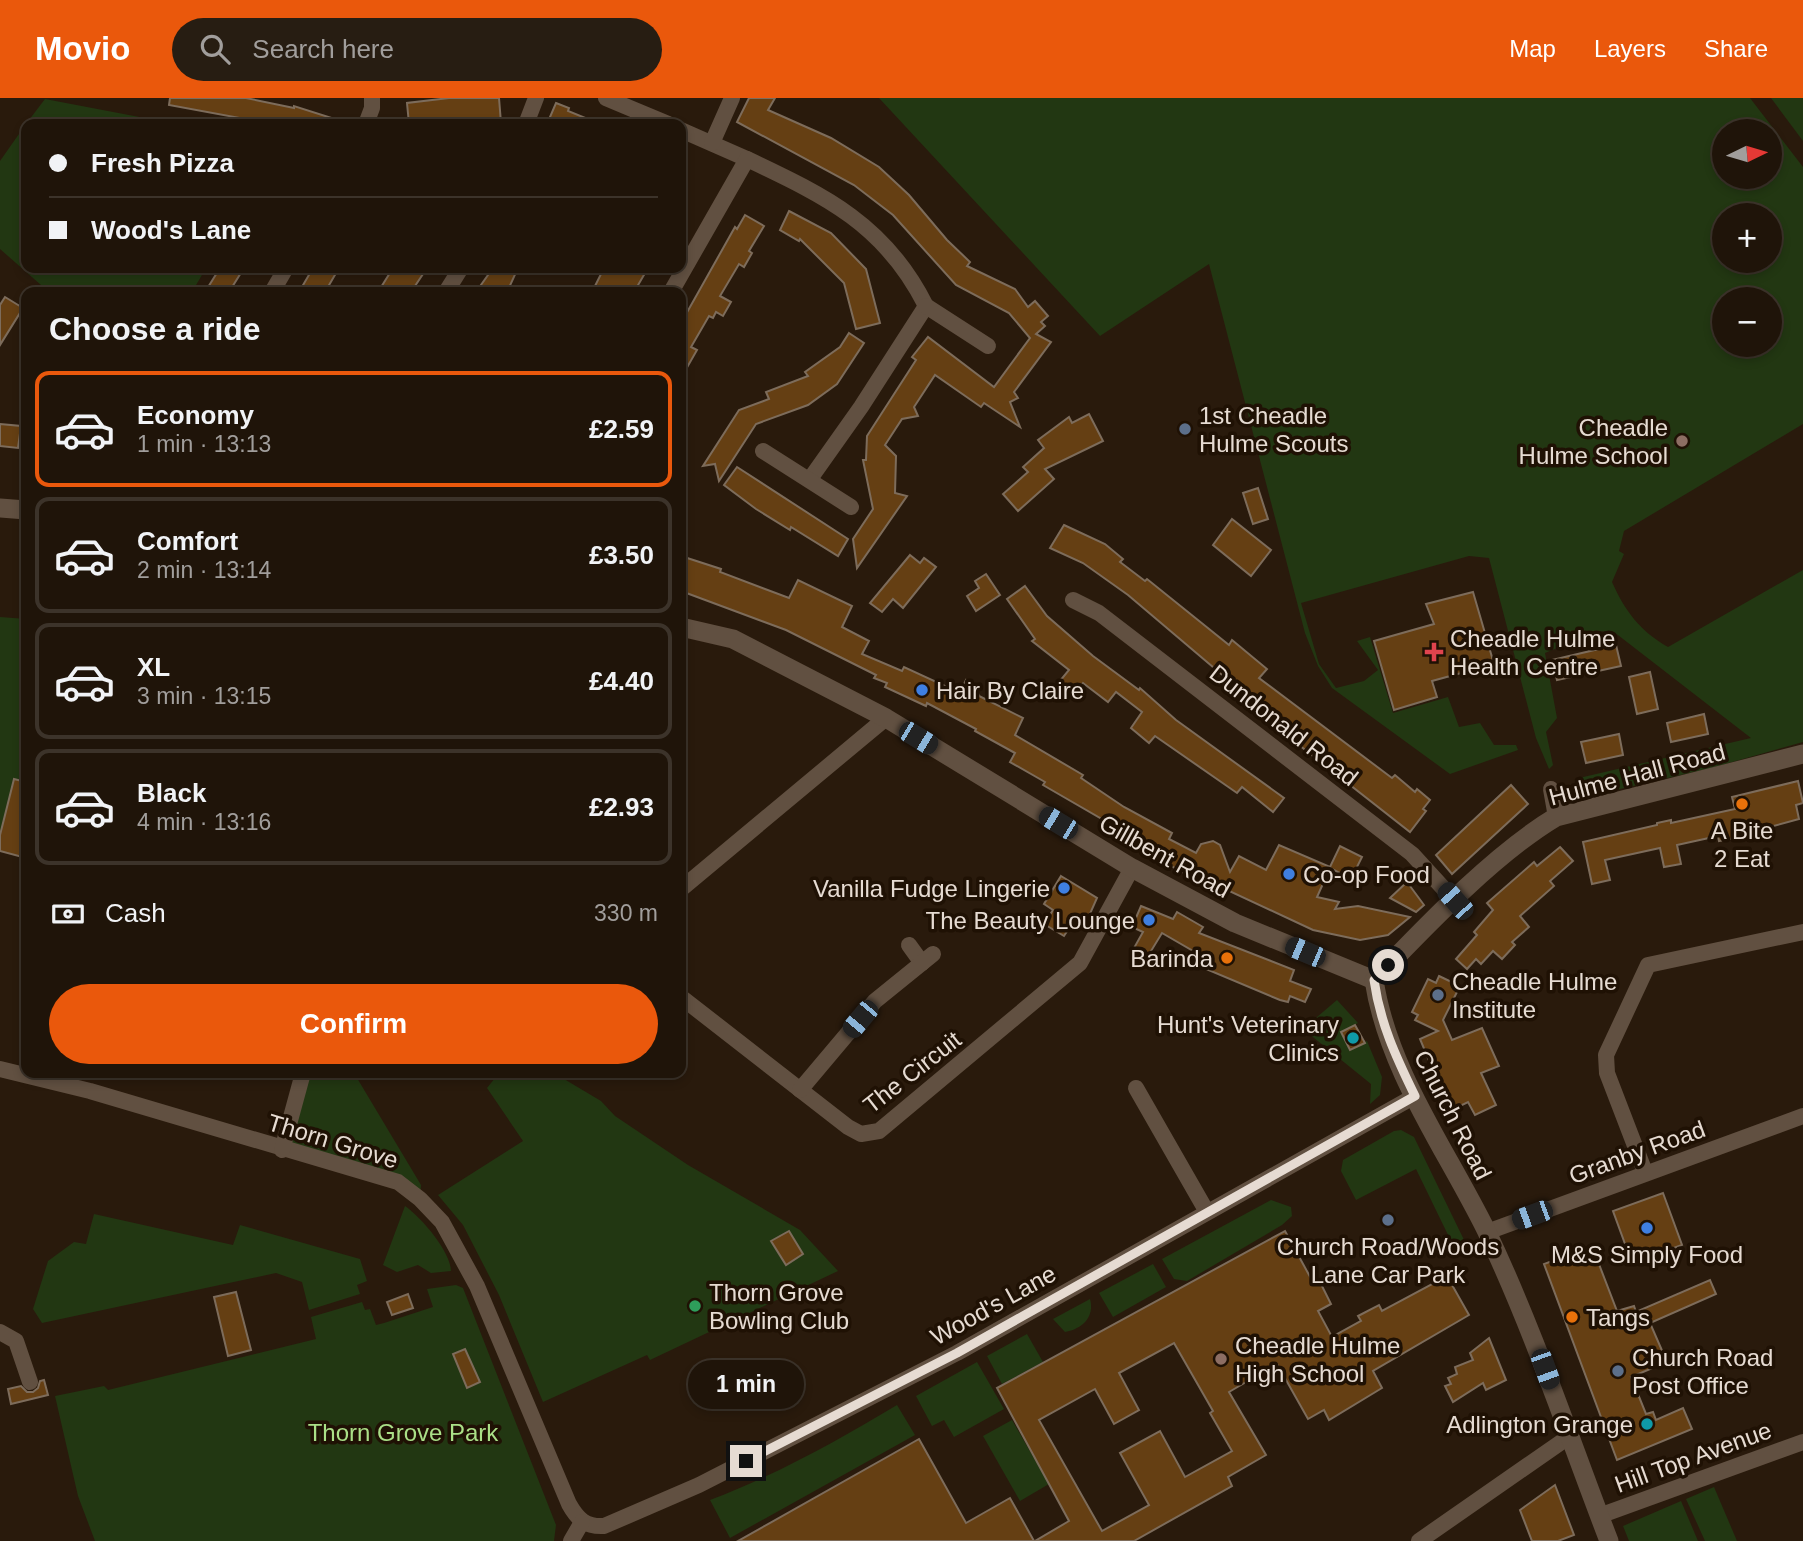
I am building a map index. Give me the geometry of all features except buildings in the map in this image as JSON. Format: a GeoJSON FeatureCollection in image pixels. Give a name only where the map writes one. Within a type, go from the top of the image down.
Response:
{"type":"FeatureCollection","features":[{"type":"Feature","properties":{"kind":"main road"},"geometry":{"type":"LineString","coordinates":[[0,508],[21,510]]}},
{"type":"Feature","properties":{"kind":"main road","name":"Gillbent Road"},"geometry":{"type":"LineString","coordinates":[[686,628],[733,639],[886,718],[1132,868],[1235,923],[1374,980]]}},
{"type":"Feature","properties":{"kind":"main road","name":"Hulme Hall Road"},"geometry":{"type":"LineString","coordinates":[[1374,980],[1455,901],[1537,828],[1556,817],[1803,754]]}},
{"type":"Feature","properties":{"kind":"main road","name":"Church Road"},"geometry":{"type":"LineString","coordinates":[[1374,980],[1379,1016],[1395,1056],[1487,1232],[1532,1335],[1609,1541]]}},
{"type":"Feature","properties":{"kind":"street"},"geometry":{"type":"LineString","coordinates":[[368,119],[372,98]]}},
{"type":"Feature","properties":{"kind":"street"},"geometry":{"type":"LineString","coordinates":[[528,119],[537,98]]}},
{"type":"Feature","properties":{"kind":"street"},"geometry":{"type":"LineString","coordinates":[[606,98],[656,119]]}},
{"type":"Feature","properties":{"kind":"street"},"geometry":{"type":"LineString","coordinates":[[712,143],[732,98]]}},
{"type":"Feature","properties":{"kind":"street"},"geometry":{"type":"LineString","coordinates":[[686,132],[813,191],[868,227],[916,286],[926,306],[988,346]]}},
{"type":"Feature","properties":{"kind":"street"},"geometry":{"type":"LineString","coordinates":[[686,266],[747,159]]}},
{"type":"Feature","properties":{"kind":"street"},"geometry":{"type":"LineString","coordinates":[[810,479],[861,407],[926,306]]}},
{"type":"Feature","properties":{"kind":"street"},"geometry":{"type":"LineString","coordinates":[[763,451],[851,507]]}},
{"type":"Feature","properties":{"kind":"street","name":"Dundonald Road"},"geometry":{"type":"LineString","coordinates":[[1073,600],[1099,613],[1361,813],[1412,854],[1455,901]]}},
{"type":"Feature","properties":{"kind":"street"},"geometry":{"type":"LineString","coordinates":[[686,885],[886,718]]}},
{"type":"Feature","properties":{"kind":"street"},"geometry":{"type":"LineString","coordinates":[[1551,789],[1556,817]]}},
{"type":"Feature","properties":{"kind":"street","name":"The Circuit"},"geometry":{"type":"LineString","coordinates":[[686,1002],[861,1134],[879,1131],[1080,963],[1132,868]]}},
{"type":"Feature","properties":{"kind":"street"},"geometry":{"type":"LineString","coordinates":[[1645,1172],[1607,1073],[1606,1055],[1648,965],[1803,932]]}},
{"type":"Feature","properties":{"kind":"street"},"geometry":{"type":"LineString","coordinates":[[800,1090],[875,1001],[928,959],[909,945]]}},
{"type":"Feature","properties":{"kind":"street","name":"Thorn Grove"},"geometry":{"type":"LineString","coordinates":[[0,1069],[21,1074]]}},
{"type":"Feature","properties":{"kind":"street","name":"Thorn Grove"},"geometry":{"type":"LineString","coordinates":[[37,1078],[90,1091],[282,1150],[398,1182],[421,1199],[442,1222],[477,1286],[569,1504],[582,1522]]}},
{"type":"Feature","properties":{"kind":"street"},"geometry":{"type":"LineString","coordinates":[[282,1150],[302,1078]]}},
{"type":"Feature","properties":{"kind":"street"},"geometry":{"type":"LineString","coordinates":[[1136,1088],[1206,1212]]}},
{"type":"Feature","properties":{"kind":"street","name":"Wood's Lane"},"geometry":{"type":"LineString","coordinates":[[582,1522],[592,1527],[604,1526],[699,1485],[957,1353],[1415,1096]]}},
{"type":"Feature","properties":{"kind":"street","name":"Granby Road"},"geometry":{"type":"LineString","coordinates":[[1487,1232],[1803,1116]]}},
{"type":"Feature","properties":{"kind":"street"},"geometry":{"type":"LineString","coordinates":[[0,1332],[16,1340],[30,1382]]}},
{"type":"Feature","properties":{"kind":"street"},"geometry":{"type":"LineString","coordinates":[[1419,1541],[1570,1436]]}},
{"type":"Feature","properties":{"kind":"street","name":"Hill Top Avenue"},"geometry":{"type":"LineString","coordinates":[[1599,1516],[1803,1442]]}},
{"type":"Feature","properties":{"kind":"street"},"geometry":{"type":"LineString","coordinates":[[571,1541],[582,1522]]}},
{"type":"Feature","properties":{"kind":"green space"},"geometry":{"type":"Polygon","coordinates":[[[879,98],[1750,98],[1766,119],[1712,119],[1712,189],[1782,189],[1782,140],[1803,167],[1803,424],[1624,531],[1619,551],[1624,554],[1612,582],[1634,619],[1668,647],[1803,570],[1803,742],[1711,768],[1581,798],[1579,778],[1751,738],[1614,632],[1597,631],[1545,653],[1557,718],[1546,732],[1553,765],[1549,769],[1536,738],[1489,558],[1469,556],[1301,603],[1319,664],[1336,688],[1364,681],[1378,670],[1357,641],[1370,637],[1393,713],[1448,697],[1459,727],[1480,723],[1494,745],[1516,745],[1518,750],[1450,774],[1332,688],[1318,666],[1305,633],[1209,264],[1100,336],[879,98]]]}},
{"type":"Feature","properties":{"kind":"green space"},"geometry":{"type":"Polygon","coordinates":[[[1771,98],[1803,98],[1803,141],[1771,98]]]}},
{"type":"Feature","properties":{"kind":"green space"},"geometry":{"type":"Polygon","coordinates":[[[45,99],[150,119],[30,119],[45,99]]]}},
{"type":"Feature","properties":{"kind":"green space"},"geometry":{"type":"Polygon","coordinates":[[[21,131],[21,267],[0,249],[0,161],[21,131]]]}},
{"type":"Feature","properties":{"kind":"green space"},"geometry":{"type":"Polygon","coordinates":[[[27,273],[203,273],[195,287],[43,287],[27,273]]]}},
{"type":"Feature","properties":{"kind":"green space"},"geometry":{"type":"Polygon","coordinates":[[[0,617],[21,619],[21,781],[14,779],[0,835],[0,617]]]}},
{"type":"Feature","properties":{"kind":"green space"},"geometry":{"type":"Polygon","coordinates":[[[1337,1000],[1358,1023],[1341,1032],[1349,1050],[1367,1041],[1382,1077],[1380,1095],[1370,1104],[1371,1084],[1303,1029],[1337,1000]]]}},
{"type":"Feature","properties":{"kind":"green space"},"geometry":{"type":"Polygon","coordinates":[[[302,1078],[357,1078],[421,1185],[420,1199],[398,1182],[282,1150],[302,1078]]]}},
{"type":"Feature","properties":{"kind":"green space","name":"Thorn Grove Park"},"geometry":{"type":"Polygon","coordinates":[[[495,1078],[562,1078],[601,1101],[615,1116],[688,1165],[800,1230],[838,1271],[650,1360],[647,1355],[543,1402],[499,1295],[463,1225],[438,1195],[523,1141],[487,1088],[495,1078]]]}},
{"type":"Feature","properties":{"kind":"green space"},"geometry":{"type":"Polygon","coordinates":[[[1401,1130],[1414,1137],[1466,1244],[1445,1255],[1440,1244],[1450,1239],[1416,1169],[1356,1200],[1341,1171],[1343,1160],[1394,1131],[1401,1130]]]}},
{"type":"Feature","properties":{"kind":"green space"},"geometry":{"type":"Polygon","coordinates":[[[1271,1200],[1291,1207],[1292,1216],[1282,1225],[1187,1281],[1174,1279],[1162,1259],[1271,1200]]]}},
{"type":"Feature","properties":{"kind":"green space"},"geometry":{"type":"Polygon","coordinates":[[[405,1206],[434,1236],[446,1254],[451,1271],[431,1273],[418,1265],[397,1272],[383,1265],[405,1206]]]}},
{"type":"Feature","properties":{"kind":"green space"},"geometry":{"type":"Polygon","coordinates":[[[94,1214],[233,1245],[240,1225],[360,1259],[367,1281],[357,1285],[360,1294],[309,1310],[302,1282],[276,1273],[42,1323],[33,1309],[48,1261],[74,1242],[86,1244],[94,1214]]]}},
{"type":"Feature","properties":{"kind":"green space"},"geometry":{"type":"Polygon","coordinates":[[[1153,1264],[1166,1287],[1113,1317],[1099,1293],[1153,1264]]]}},
{"type":"Feature","properties":{"kind":"green space","name":"Thorn Grove Park"},"geometry":{"type":"Polygon","coordinates":[[[456,1285],[463,1288],[556,1525],[554,1541],[95,1541],[78,1496],[55,1396],[104,1386],[108,1390],[316,1339],[311,1317],[362,1302],[365,1310],[370,1309],[376,1325],[384,1323],[433,1307],[427,1289],[456,1285]]]}},
{"type":"Feature","properties":{"kind":"green space"},"geometry":{"type":"Polygon","coordinates":[[[1090,1299],[1089,1317],[1077,1328],[1065,1332],[1053,1319],[1090,1299]]]}},
{"type":"Feature","properties":{"kind":"green space"},"geometry":{"type":"Polygon","coordinates":[[[1027,1334],[1043,1362],[1002,1384],[987,1356],[1027,1334]]]}},
{"type":"Feature","properties":{"kind":"green space"},"geometry":{"type":"Polygon","coordinates":[[[977,1362],[1004,1409],[954,1437],[944,1420],[932,1426],[916,1396],[977,1362]]]}},
{"type":"Feature","properties":{"kind":"green space"},"geometry":{"type":"Polygon","coordinates":[[[897,1405],[915,1435],[730,1538],[710,1500],[806,1457],[897,1405]]]}},
{"type":"Feature","properties":{"kind":"green space"},"geometry":{"type":"Polygon","coordinates":[[[1012,1420],[1049,1484],[1020,1501],[983,1436],[1012,1420]]]}},
{"type":"Feature","properties":{"kind":"green space"},"geometry":{"type":"Polygon","coordinates":[[[1714,1487],[1737,1541],[1705,1541],[1686,1499],[1714,1487]]]}},
{"type":"Feature","properties":{"kind":"green space"},"geometry":{"type":"Polygon","coordinates":[[[1681,1501],[1698,1541],[1629,1541],[1623,1526],[1681,1501]]]}},
{"type":"Feature","properties":{"kind":"place","name":"1st Cheadle Hulme Scouts"},"geometry":{"type":"Point","coordinates":[1185,429]}},
{"type":"Feature","properties":{"kind":"place","name":"Cheadle Hulme School"},"geometry":{"type":"Point","coordinates":[1682,441]}},
{"type":"Feature","properties":{"kind":"place","name":"Cheadle Hulme Health Centre"},"geometry":{"type":"Point","coordinates":[1434,652]}},
{"type":"Feature","properties":{"kind":"place","name":"Hair By Claire"},"geometry":{"type":"Point","coordinates":[922,690]}},
{"type":"Feature","properties":{"kind":"place","name":"A Bite 2 Eat"},"geometry":{"type":"Point","coordinates":[1742,804]}},
{"type":"Feature","properties":{"kind":"place","name":"Co-op Food"},"geometry":{"type":"Point","coordinates":[1289,874]}},
{"type":"Feature","properties":{"kind":"place","name":"Vanilla Fudge Lingerie"},"geometry":{"type":"Point","coordinates":[1064,888]}},
{"type":"Feature","properties":{"kind":"place","name":"The Beauty Lounge"},"geometry":{"type":"Point","coordinates":[1149,920]}},
{"type":"Feature","properties":{"kind":"place","name":"Barinda"},"geometry":{"type":"Point","coordinates":[1227,958]}},
{"type":"Feature","properties":{"kind":"place","name":"Cheadle Hulme Institute"},"geometry":{"type":"Point","coordinates":[1438,995]}},
{"type":"Feature","properties":{"kind":"place","name":"Hunt's Veterinary Clinics"},"geometry":{"type":"Point","coordinates":[1353,1038]}},
{"type":"Feature","properties":{"kind":"place","name":"Church Road/Woods Lane Car Park"},"geometry":{"type":"Point","coordinates":[1388,1220]}},
{"type":"Feature","properties":{"kind":"place","name":"M&S Simply Food"},"geometry":{"type":"Point","coordinates":[1647,1228]}},
{"type":"Feature","properties":{"kind":"place","name":"Thorn Grove Bowling Club"},"geometry":{"type":"Point","coordinates":[695,1306]}},
{"type":"Feature","properties":{"kind":"place","name":"Tangs"},"geometry":{"type":"Point","coordinates":[1572,1317]}},
{"type":"Feature","properties":{"kind":"place","name":"Cheadle Hulme High School"},"geometry":{"type":"Point","coordinates":[1221,1359]}},
{"type":"Feature","properties":{"kind":"place","name":"Church Road Post Office"},"geometry":{"type":"Point","coordinates":[1618,1371]}},
{"type":"Feature","properties":{"kind":"place","name":"Adlington Grange"},"geometry":{"type":"Point","coordinates":[1647,1424]}},
{"type":"Feature","properties":{"kind":"route"},"geometry":{"type":"LineString","coordinates":[[746,1461],[957,1353],[1415,1096],[1379,1016],[1374,980],[1388,965]]}}]}
